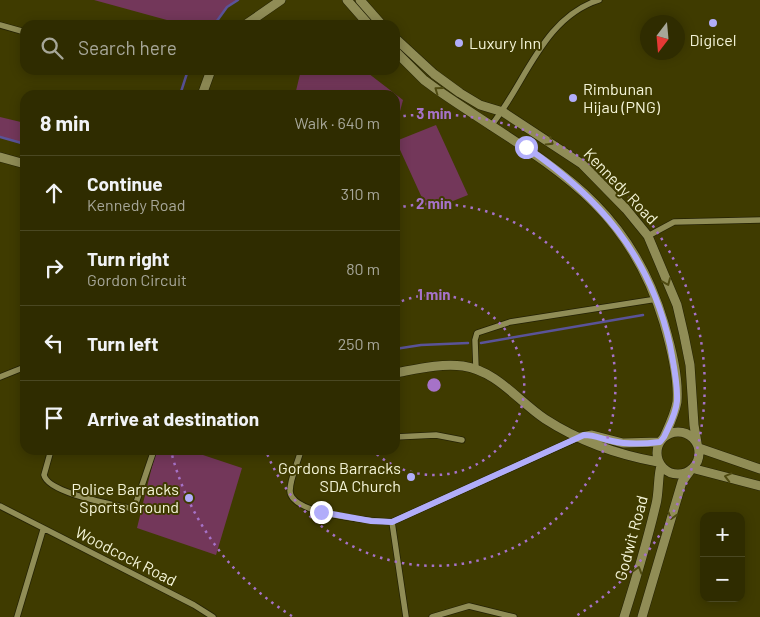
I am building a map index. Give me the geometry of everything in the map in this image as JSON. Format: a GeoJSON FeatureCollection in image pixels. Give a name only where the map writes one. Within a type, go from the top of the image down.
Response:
{"type":"FeatureCollection","features":[{"type":"Feature","properties":{"kind":"main road"},"geometry":{"type":"LineString","coordinates":[[252,20],[281,0]]}},
{"type":"Feature","properties":{"kind":"main road"},"geometry":{"type":"LineString","coordinates":[[360,0],[378,20]]}},
{"type":"Feature","properties":{"kind":"main road"},"geometry":{"type":"LineString","coordinates":[[348,1],[364,20]]}},
{"type":"Feature","properties":{"kind":"main road","name":"Kennedy Road"},"geometry":{"type":"LineString","coordinates":[[400,43],[434,74],[460,93],[480,105],[503,112],[582,164],[626,209],[648,236],[677,305],[690,365],[694,426],[698,446]]}},
{"type":"Feature","properties":{"kind":"main road","name":"Kennedy Road"},"geometry":{"type":"LineString","coordinates":[[400,57],[424,80],[490,127],[553,166],[596,204],[628,243],[656,299],[667,332],[677,402],[673,417],[662,439]]}},
{"type":"Feature","properties":{"kind":"main road"},"geometry":{"type":"LineString","coordinates":[[204,90],[210,75]]}},
{"type":"Feature","properties":{"kind":"main road"},"geometry":{"type":"LineString","coordinates":[[0,157],[20,163]]}},
{"type":"Feature","properties":{"kind":"main road"},"geometry":{"type":"LineString","coordinates":[[400,372],[449,365],[476,369],[506,386],[544,418],[580,437],[631,457],[660,464]]}},
{"type":"Feature","properties":{"kind":"main road"},"geometry":{"type":"LineString","coordinates":[[580,437],[592,435],[612,441],[641,444],[682,432],[688,434],[698,446],[760,469]]}},
{"type":"Feature","properties":{"kind":"main road"},"geometry":{"type":"LineString","coordinates":[[662,439],[657,453],[660,464],[666,471],[678,475],[693,470],[760,486]]}},
{"type":"Feature","properties":{"kind":"main road"},"geometry":{"type":"LineString","coordinates":[[693,470],[700,458],[698,446]]}},
{"type":"Feature","properties":{"kind":"main road","name":"Godwit Road"},"geometry":{"type":"LineString","coordinates":[[624,617],[652,524],[660,484],[658,472],[660,464]]}},
{"type":"Feature","properties":{"kind":"main road","name":"Godwit Road"},"geometry":{"type":"LineString","coordinates":[[642,617],[682,482],[693,470]]}},
{"type":"Feature","properties":{"kind":"street"},"geometry":{"type":"LineString","coordinates":[[490,127],[503,112],[542,45],[571,16],[591,2],[599,0]]}},
{"type":"Feature","properties":{"kind":"street"},"geometry":{"type":"LineString","coordinates":[[0,25],[20,31]]}},
{"type":"Feature","properties":{"kind":"street"},"geometry":{"type":"LineString","coordinates":[[648,236],[674,222],[760,220]]}},
{"type":"Feature","properties":{"kind":"street"},"geometry":{"type":"LineString","coordinates":[[476,369],[475,340],[478,333],[510,322],[656,299]]}},
{"type":"Feature","properties":{"kind":"street"},"geometry":{"type":"LineString","coordinates":[[0,377],[20,369]]}},
{"type":"Feature","properties":{"kind":"street"},"geometry":{"type":"LineString","coordinates":[[400,437],[436,435],[462,440]]}},
{"type":"Feature","properties":{"kind":"street"},"geometry":{"type":"LineString","coordinates":[[299,455],[290,492],[294,500],[302,506],[321,512],[371,521],[392,522],[580,437]]}},
{"type":"Feature","properties":{"kind":"street"},"geometry":{"type":"LineString","coordinates":[[50,455],[44,475],[48,484],[68,492],[129,508],[136,503],[152,455]]}},
{"type":"Feature","properties":{"kind":"street","name":"Woodcock Road"},"geometry":{"type":"LineString","coordinates":[[0,506],[43,530],[194,605],[213,617]]}},
{"type":"Feature","properties":{"kind":"street"},"geometry":{"type":"LineString","coordinates":[[392,522],[406,617]]}},
{"type":"Feature","properties":{"kind":"street"},"geometry":{"type":"LineString","coordinates":[[17,617],[43,530]]}},
{"type":"Feature","properties":{"kind":"street"},"geometry":{"type":"LineString","coordinates":[[432,617],[469,606],[514,617]]}},
{"type":"Feature","properties":{"kind":"shaded area"},"geometry":{"type":"Polygon","coordinates":[[[94,0],[238,0],[227,7],[218,20],[167,20],[94,0]]]}},
{"type":"Feature","properties":{"kind":"shaded area"},"geometry":{"type":"Polygon","coordinates":[[[300,75],[370,75],[390,90],[296,90],[300,75]]]}},
{"type":"Feature","properties":{"kind":"shaded area"},"geometry":{"type":"Polygon","coordinates":[[[400,98],[403,100],[400,111],[400,98]]]}},
{"type":"Feature","properties":{"kind":"shaded area"},"geometry":{"type":"Polygon","coordinates":[[[0,117],[20,122],[20,143],[0,137],[0,117]]]}},
{"type":"Feature","properties":{"kind":"shaded area"},"geometry":{"type":"Polygon","coordinates":[[[436,125],[468,195],[428,211],[400,150],[400,139],[436,125]]]}},
{"type":"Feature","properties":{"kind":"shaded area","name":"Police Barracks Sports Ground"},"geometry":{"type":"Polygon","coordinates":[[[155,455],[203,455],[242,468],[216,555],[137,528],[155,455]]]}},
{"type":"Feature","properties":{"kind":"waterway"},"geometry":{"type":"LineString","coordinates":[[218,20],[227,7],[238,0]]}},
{"type":"Feature","properties":{"kind":"waterway"},"geometry":{"type":"LineString","coordinates":[[182,90],[186,75]]}},
{"type":"Feature","properties":{"kind":"waterway"},"geometry":{"type":"LineString","coordinates":[[0,137],[20,143]]}},
{"type":"Feature","properties":{"kind":"waterway"},"geometry":{"type":"LineString","coordinates":[[481,343],[643,315]]}},
{"type":"Feature","properties":{"kind":"waterway"},"geometry":{"type":"LineString","coordinates":[[400,348],[421,345],[468,343]]}},
{"type":"Feature","properties":{"kind":"place","name":"Digicel"},"geometry":{"type":"Point","coordinates":[713,23]}},
{"type":"Feature","properties":{"kind":"place","name":"Luxury Inn"},"geometry":{"type":"Point","coordinates":[459,43]}},
{"type":"Feature","properties":{"kind":"place","name":"Rimbunan Hijau (PNG)"},"geometry":{"type":"Point","coordinates":[573,98]}},
{"type":"Feature","properties":{"kind":"place","name":"Gordons Barracks SDA Church"},"geometry":{"type":"Point","coordinates":[411,477]}},
{"type":"Feature","properties":{"kind":"place","name":"Police Barracks Sports Ground"},"geometry":{"type":"Point","coordinates":[189,498]}},
{"type":"Feature","properties":{"kind":"route"},"geometry":{"type":"LineString","coordinates":[[321,512],[371,521],[392,522],[584,435],[592,435],[623,443],[641,444],[660,442],[664,437],[677,402],[676,387],[667,332],[656,299],[642,267],[628,243],[596,204],[573,182],[526,147]]}}]}
